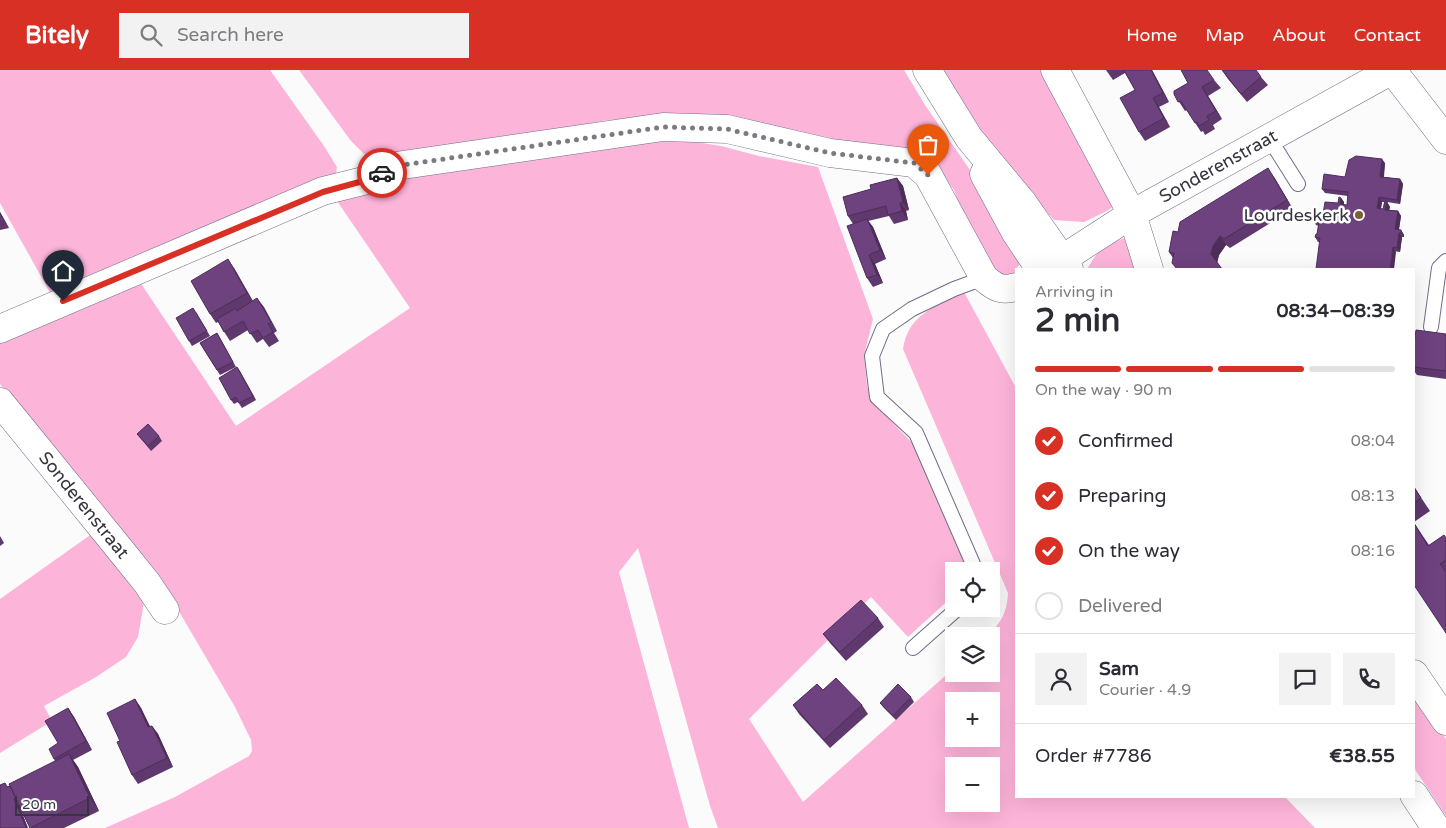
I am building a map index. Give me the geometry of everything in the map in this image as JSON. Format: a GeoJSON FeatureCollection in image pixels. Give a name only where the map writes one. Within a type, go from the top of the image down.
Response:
{"type":"FeatureCollection","features":[{"type":"Feature","properties":{"kind":"street"},"geometry":{"type":"LineString","coordinates":[[927,70],[970,138],[983,173],[1016,233],[1055,266]]}},
{"type":"Feature","properties":{"kind":"street"},"geometry":{"type":"LineString","coordinates":[[1055,70],[1132,214],[1149,268]]}},
{"type":"Feature","properties":{"kind":"street"},"geometry":{"type":"LineString","coordinates":[[1392,70],[1446,140]]}},
{"type":"Feature","properties":{"kind":"street","name":"Sonderenstraat"},"geometry":{"type":"LineString","coordinates":[[1055,266],[1132,214],[1392,70]]}},
{"type":"Feature","properties":{"kind":"street"},"geometry":{"type":"LineString","coordinates":[[0,328],[323,192],[363,181],[396,166],[663,127],[727,129],[830,153],[914,163],[928,175],[984,278],[992,285],[1004,290],[1015,287]]}},
{"type":"Feature","properties":{"kind":"street","name":"Sonderenstraat"},"geometry":{"type":"LineString","coordinates":[[0,402],[124,554],[165,610]]}},
{"type":"Feature","properties":{"kind":"street"},"geometry":{"type":"LineString","coordinates":[[1415,675],[1446,721]]}},
{"type":"Feature","properties":{"kind":"street"},"geometry":{"type":"LineString","coordinates":[[1415,796],[1436,828]]}},
{"type":"Feature","properties":{"kind":"lane"},"geometry":{"type":"LineString","coordinates":[[1269,138],[1298,184]]}},
{"type":"Feature","properties":{"kind":"lane"},"geometry":{"type":"LineString","coordinates":[[1431,327],[1439,268],[1446,261]]}},
{"type":"Feature","properties":{"kind":"lane"},"geometry":{"type":"LineString","coordinates":[[972,562],[916,434],[877,397],[872,356],[883,329],[912,309],[954,288],[984,278]]}},
{"type":"Feature","properties":{"kind":"lane"},"geometry":{"type":"LineString","coordinates":[[913,648],[948,617]]}},
{"type":"Feature","properties":{"kind":"shaded area"},"geometry":{"type":"Polygon","coordinates":[[[0,70],[270,70],[324,146],[337,167],[336,174],[52,296],[0,203],[0,70]]]}},
{"type":"Feature","properties":{"kind":"shaded area"},"geometry":{"type":"Polygon","coordinates":[[[299,70],[904,70],[925,105],[979,183],[1024,256],[1017,268],[1015,268],[1013,275],[1003,275],[985,260],[967,227],[954,190],[932,161],[676,117],[608,120],[516,137],[369,159],[351,141],[299,70]]]}},
{"type":"Feature","properties":{"kind":"shaded area"},"geometry":{"type":"Polygon","coordinates":[[[939,70],[1048,70],[1121,201],[1107,211],[1084,222],[1054,220],[1022,184],[968,116],[939,70]]]}},
{"type":"Feature","properties":{"kind":"shaded area"},"geometry":{"type":"Polygon","coordinates":[[[640,140],[684,140],[818,167],[873,319],[864,356],[867,386],[872,401],[916,447],[964,562],[945,562],[945,603],[908,637],[871,597],[749,719],[803,802],[945,676],[945,682],[1000,682],[1000,627],[995,627],[1002,617],[1008,593],[1000,574],[1000,562],[995,562],[903,349],[906,337],[917,319],[934,307],[964,292],[1015,386],[1015,798],[1286,798],[1315,828],[718,828],[710,806],[638,548],[619,572],[689,828],[105,828],[175,797],[249,756],[252,751],[251,740],[235,707],[177,608],[0,384],[0,337],[140,282],[236,426],[410,308],[337,201],[394,178],[640,140]]]}},
{"type":"Feature","properties":{"kind":"shaded area"},"geometry":{"type":"Polygon","coordinates":[[[1124,238],[1134,246],[1141,268],[1088,268],[1101,247],[1124,238]]]}},
{"type":"Feature","properties":{"kind":"shaded area"},"geometry":{"type":"Polygon","coordinates":[[[93,533],[145,596],[138,637],[126,657],[96,677],[44,706],[52,721],[0,753],[0,599],[93,533]]]}},
{"type":"Feature","properties":{"kind":"shaded area"},"geometry":{"type":"Polygon","coordinates":[[[1415,693],[1446,739],[1446,816],[1415,770],[1415,693]]]}},
{"type":"Feature","properties":{"kind":"building"},"geometry":{"type":"Polygon","coordinates":[[[1124,70],[1151,70],[1163,93],[1153,98],[1164,118],[1139,132],[1120,98],[1135,90],[1124,70]]]}},
{"type":"Feature","properties":{"kind":"building"},"geometry":{"type":"Polygon","coordinates":[[[1181,70],[1207,70],[1214,80],[1202,87],[1216,111],[1207,116],[1209,120],[1199,126],[1181,101],[1178,102],[1174,94],[1174,91],[1188,83],[1181,70]]]}},
{"type":"Feature","properties":{"kind":"building"},"geometry":{"type":"Polygon","coordinates":[[[1222,70],[1256,70],[1261,77],[1241,94],[1222,70]]]}},
{"type":"Feature","properties":{"kind":"building","name":"Lourdeskerk"},"geometry":{"type":"Polygon","coordinates":[[[1356,156],[1382,159],[1380,177],[1400,179],[1397,200],[1379,197],[1377,208],[1383,209],[1385,202],[1387,202],[1385,210],[1398,211],[1395,229],[1401,230],[1401,233],[1399,233],[1397,248],[1393,247],[1390,268],[1316,268],[1320,238],[1315,237],[1319,222],[1313,220],[1322,220],[1325,202],[1338,203],[1339,197],[1341,198],[1340,204],[1347,205],[1348,192],[1322,189],[1324,174],[1345,177],[1349,160],[1356,156]]]}},
{"type":"Feature","properties":{"kind":"building"},"geometry":{"type":"Polygon","coordinates":[[[1268,168],[1287,200],[1224,239],[1220,236],[1213,246],[1211,254],[1221,268],[1176,268],[1172,263],[1174,253],[1169,252],[1173,231],[1178,232],[1180,222],[1268,168]]]}},
{"type":"Feature","properties":{"kind":"building"},"geometry":{"type":"Polygon","coordinates":[[[897,178],[903,202],[900,203],[902,211],[888,215],[886,206],[848,216],[843,197],[871,189],[870,185],[897,178]]]}},
{"type":"Feature","properties":{"kind":"building"},"geometry":{"type":"Polygon","coordinates":[[[867,219],[880,250],[869,255],[877,275],[867,278],[847,226],[867,219]]]}},
{"type":"Feature","properties":{"kind":"building"},"geometry":{"type":"Polygon","coordinates":[[[228,259],[247,293],[210,314],[191,281],[228,259]]]}},
{"type":"Feature","properties":{"kind":"building"},"geometry":{"type":"Polygon","coordinates":[[[257,298],[271,322],[268,324],[273,332],[263,338],[258,330],[250,334],[243,321],[224,332],[217,319],[236,308],[237,311],[257,298]]]}},
{"type":"Feature","properties":{"kind":"building"},"geometry":{"type":"Polygon","coordinates":[[[193,308],[207,331],[189,341],[176,318],[193,308]]]}},
{"type":"Feature","properties":{"kind":"building"},"geometry":{"type":"Polygon","coordinates":[[[1416,330],[1446,334],[1446,371],[1415,367],[1416,330]]]}},
{"type":"Feature","properties":{"kind":"building"},"geometry":{"type":"Polygon","coordinates":[[[217,333],[233,362],[217,370],[200,343],[217,333]]]}},
{"type":"Feature","properties":{"kind":"building"},"geometry":{"type":"Polygon","coordinates":[[[237,367],[253,396],[239,403],[236,397],[231,400],[219,378],[237,367]]]}},
{"type":"Feature","properties":{"kind":"building"},"geometry":{"type":"Polygon","coordinates":[[[148,424],[159,436],[148,446],[137,434],[148,424]]]}},
{"type":"Feature","properties":{"kind":"building"},"geometry":{"type":"Polygon","coordinates":[[[1415,489],[1421,498],[1415,502],[1415,489]]]}},
{"type":"Feature","properties":{"kind":"building"},"geometry":{"type":"Polygon","coordinates":[[[1415,525],[1428,546],[1444,535],[1446,538],[1446,560],[1440,564],[1446,572],[1446,633],[1415,586],[1415,525]]]}},
{"type":"Feature","properties":{"kind":"building"},"geometry":{"type":"Polygon","coordinates":[[[861,600],[878,618],[840,652],[823,634],[861,600]]]}},
{"type":"Feature","properties":{"kind":"building"},"geometry":{"type":"Polygon","coordinates":[[[836,678],[862,705],[824,740],[793,705],[817,684],[823,690],[836,678]]]}},
{"type":"Feature","properties":{"kind":"building"},"geometry":{"type":"Polygon","coordinates":[[[898,684],[911,697],[893,716],[880,703],[898,684]]]}},
{"type":"Feature","properties":{"kind":"building"},"geometry":{"type":"Polygon","coordinates":[[[135,699],[148,727],[152,726],[167,758],[132,775],[117,742],[120,741],[107,713],[135,699]]]}},
{"type":"Feature","properties":{"kind":"building"},"geometry":{"type":"Polygon","coordinates":[[[68,708],[86,741],[54,759],[49,749],[58,743],[45,721],[68,708]]]}},
{"type":"Feature","properties":{"kind":"building"},"geometry":{"type":"Polygon","coordinates":[[[69,754],[90,798],[30,828],[9,784],[69,754]]]}},
{"type":"Feature","properties":{"kind":"building"},"geometry":{"type":"Polygon","coordinates":[[[5,783],[7,787],[10,786],[16,798],[14,799],[26,828],[0,828],[0,785],[5,783]]]}},
{"type":"Feature","properties":{"kind":"way so far"},"geometry":{"type":"LineString","coordinates":[[382,173],[396,166],[663,127],[727,129],[830,153],[914,163],[928,175]]}},
{"type":"Feature","properties":{"kind":"place","name":"Lourdeskerk"},"geometry":{"type":"Point","coordinates":[1359,215]}},
{"type":"Feature","properties":{"kind":"route"},"geometry":{"type":"LineString","coordinates":[[63,301],[323,192],[363,181],[382,173]]}}]}
